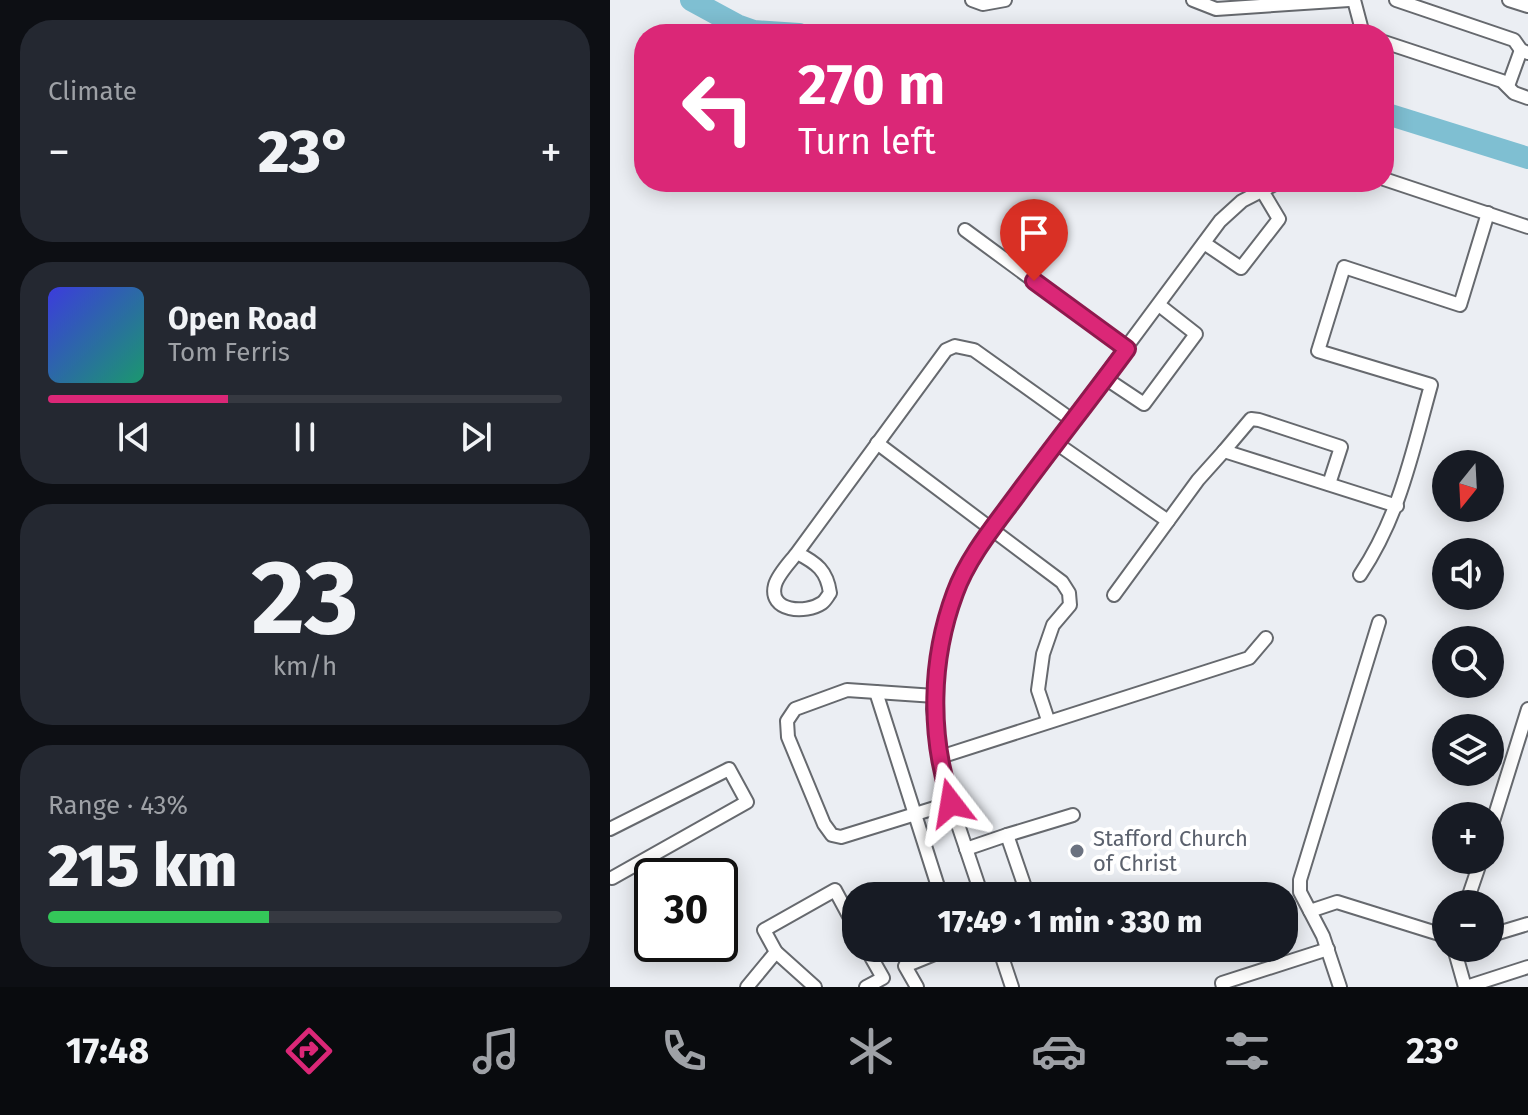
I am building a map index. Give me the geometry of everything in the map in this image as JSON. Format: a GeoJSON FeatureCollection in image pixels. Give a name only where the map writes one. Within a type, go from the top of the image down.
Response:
{"type":"FeatureCollection","features":[{"type":"Feature","properties":{"kind":"street"},"geometry":{"type":"LineString","coordinates":[[972,0],[983,4],[1005,0]]}},
{"type":"Feature","properties":{"kind":"street"},"geometry":{"type":"LineString","coordinates":[[1193,0],[1216,9],[1352,0],[1360,24]]}},
{"type":"Feature","properties":{"kind":"street"},"geometry":{"type":"LineString","coordinates":[[1396,0],[1514,40],[1525,52],[1508,86]]}},
{"type":"Feature","properties":{"kind":"street"},"geometry":{"type":"LineString","coordinates":[[1509,0],[1528,6]]}},
{"type":"Feature","properties":{"kind":"street"},"geometry":{"type":"LineString","coordinates":[[1394,45],[1502,81],[1514,93],[1528,98]]}},
{"type":"Feature","properties":{"kind":"street"},"geometry":{"type":"LineString","coordinates":[[1394,182],[1528,227]]}},
{"type":"Feature","properties":{"kind":"street"},"geometry":{"type":"LineString","coordinates":[[977,882],[951,803],[933,709],[941,646],[955,591],[991,530],[1204,243],[1230,210],[1257,192]]}},
{"type":"Feature","properties":{"kind":"street"},"geometry":{"type":"LineString","coordinates":[[1204,243],[1241,268],[1279,219],[1263,192]]}},
{"type":"Feature","properties":{"kind":"street"},"geometry":{"type":"LineString","coordinates":[[1360,575],[1376,551],[1397,506],[1431,385],[1318,351],[1344,267],[1460,305],[1488,213]]}},
{"type":"Feature","properties":{"kind":"street"},"geometry":{"type":"LineString","coordinates":[[965,230],[1127,349]]}},
{"type":"Feature","properties":{"kind":"street"},"geometry":{"type":"LineString","coordinates":[[1105,378],[1144,404],[1196,334],[1159,305]]}},
{"type":"Feature","properties":{"kind":"street"},"geometry":{"type":"LineString","coordinates":[[797,553],[814,561],[828,576],[830,593],[821,604],[788,609],[776,597],[775,584],[797,553],[877,443],[946,350],[955,346],[974,350],[1072,420]]}},
{"type":"Feature","properties":{"kind":"street"},"geometry":{"type":"LineString","coordinates":[[1114,595],[1198,480],[1251,419],[1341,447],[1329,484]]}},
{"type":"Feature","properties":{"kind":"street"},"geometry":{"type":"LineString","coordinates":[[877,443],[1062,582],[1069,593],[1070,605],[1053,625],[1043,654],[1038,690],[1048,720]]}},
{"type":"Feature","properties":{"kind":"street"},"geometry":{"type":"LineString","coordinates":[[1056,443],[1168,521]]}},
{"type":"Feature","properties":{"kind":"street"},"geometry":{"type":"LineString","coordinates":[[1224,451],[1397,506]]}},
{"type":"Feature","properties":{"kind":"street"},"geometry":{"type":"LineString","coordinates":[[1340,987],[1328,949],[1300,892],[1300,880],[1379,622]]}},
{"type":"Feature","properties":{"kind":"street"},"geometry":{"type":"LineString","coordinates":[[940,757],[1249,658],[1266,638]]}},
{"type":"Feature","properties":{"kind":"street"},"geometry":{"type":"LineString","coordinates":[[935,696],[847,690],[795,709],[787,721],[788,737],[824,824],[832,835],[841,837],[951,803]]}},
{"type":"Feature","properties":{"kind":"street"},"geometry":{"type":"LineString","coordinates":[[876,692],[937,882]]}},
{"type":"Feature","properties":{"kind":"street"},"geometry":{"type":"LineString","coordinates":[[1499,802],[1528,709]]}},
{"type":"Feature","properties":{"kind":"street"},"geometry":{"type":"LineString","coordinates":[[1513,759],[1528,763]]}},
{"type":"Feature","properties":{"kind":"street"},"geometry":{"type":"LineString","coordinates":[[610,829],[729,769],[747,802],[612,878]]}},
{"type":"Feature","properties":{"kind":"street"},"geometry":{"type":"LineString","coordinates":[[966,849],[1073,815]]}},
{"type":"Feature","properties":{"kind":"street"},"geometry":{"type":"LineString","coordinates":[[1007,835],[1023,882]]}},
{"type":"Feature","properties":{"kind":"street"},"geometry":{"type":"LineString","coordinates":[[815,987],[776,952],[764,930],[835,890],[842,903]]}},
{"type":"Feature","properties":{"kind":"street"},"geometry":{"type":"LineString","coordinates":[[1310,911],[1337,902],[1432,932]]}},
{"type":"Feature","properties":{"kind":"street"},"geometry":{"type":"LineString","coordinates":[[1504,931],[1528,924]]}},
{"type":"Feature","properties":{"kind":"street"},"geometry":{"type":"LineString","coordinates":[[1223,987],[1222,983],[1328,949]]}},
{"type":"Feature","properties":{"kind":"street"},"geometry":{"type":"LineString","coordinates":[[747,987],[776,952]]}},
{"type":"Feature","properties":{"kind":"street"},"geometry":{"type":"LineString","coordinates":[[866,987],[883,978],[874,962]]}},
{"type":"Feature","properties":{"kind":"street"},"geometry":{"type":"LineString","coordinates":[[915,962],[905,966],[917,987]]}},
{"type":"Feature","properties":{"kind":"street"},"geometry":{"type":"LineString","coordinates":[[1004,962],[1012,987]]}},
{"type":"Feature","properties":{"kind":"street"},"geometry":{"type":"LineString","coordinates":[[1458,962],[1465,987],[1511,980],[1528,967]]}},
{"type":"Feature","properties":{"kind":"waterway"},"geometry":{"type":"LineString","coordinates":[[691,0],[735,24]]}},
{"type":"Feature","properties":{"kind":"waterway"},"geometry":{"type":"LineString","coordinates":[[1394,116],[1528,158]]}},
{"type":"Feature","properties":{"kind":"place","name":"Stafford Church of Christ"},"geometry":{"type":"Point","coordinates":[1077,851]}},
{"type":"Feature","properties":{"kind":"route"},"geometry":{"type":"LineString","coordinates":[[951,803],[943,780],[933,709],[941,646],[955,591],[984,539],[1127,349],[1034,281]]}}]}
